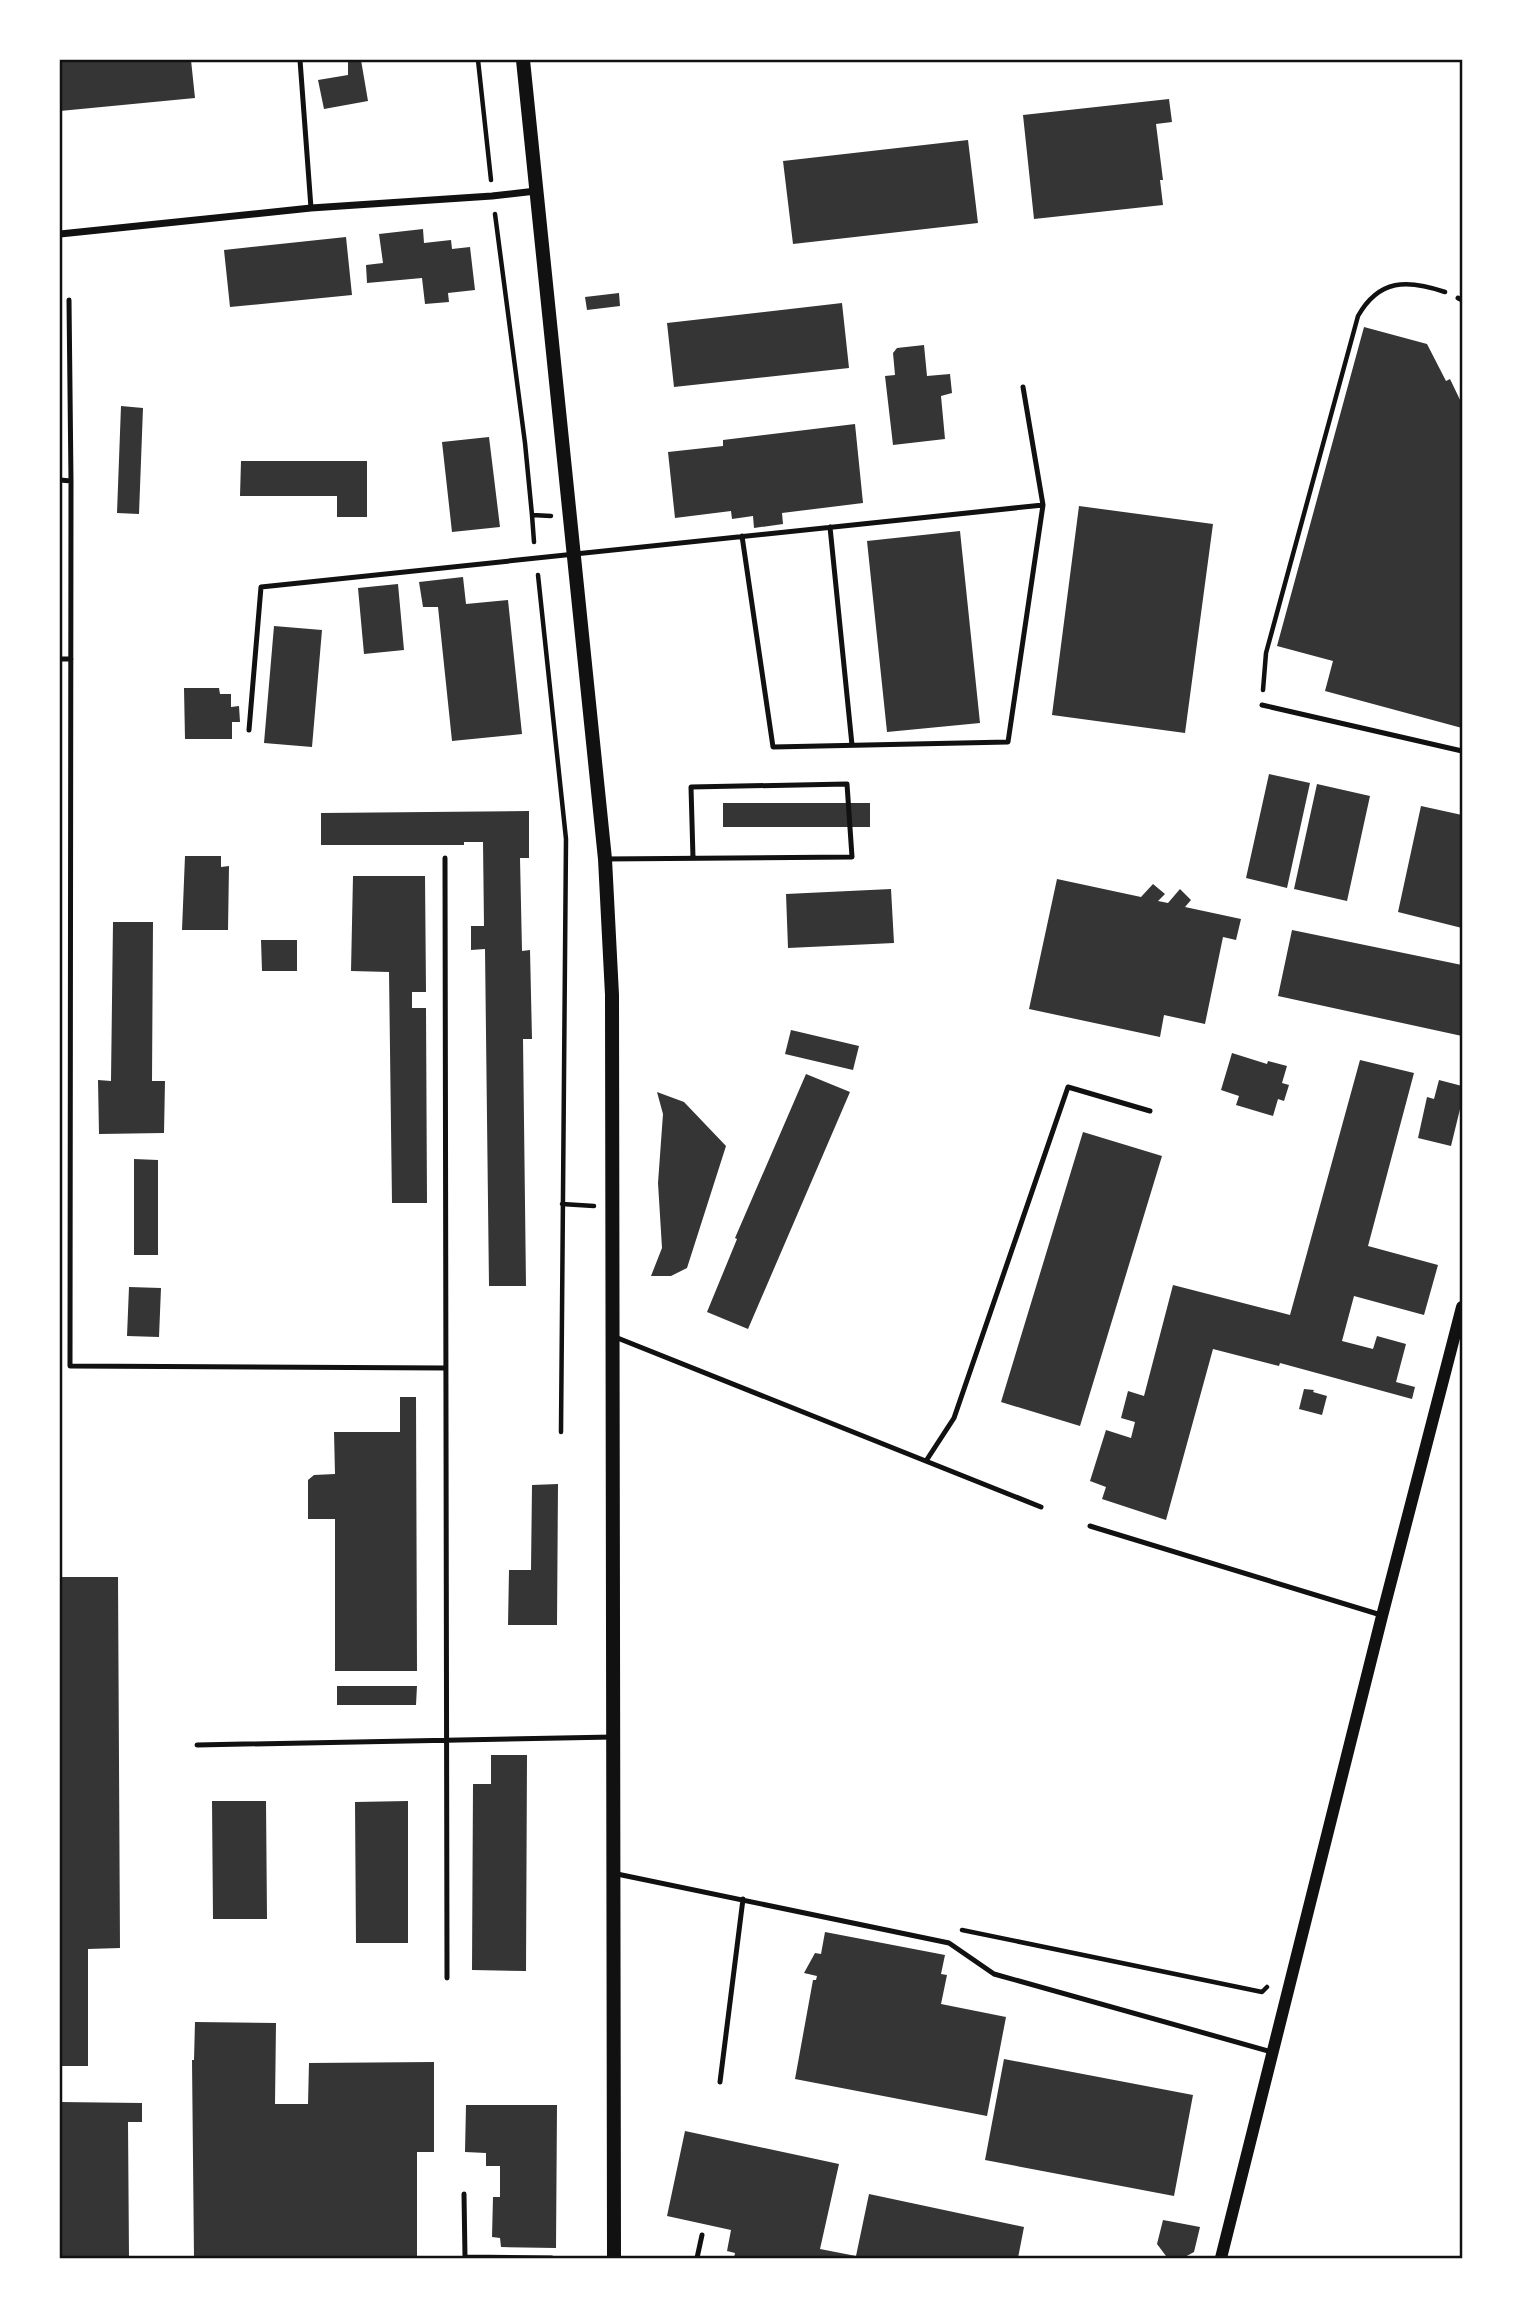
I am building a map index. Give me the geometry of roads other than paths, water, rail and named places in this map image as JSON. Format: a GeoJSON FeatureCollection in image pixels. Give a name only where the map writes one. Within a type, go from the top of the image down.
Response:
{"type":"FeatureCollection","features":[{"type":"Feature","properties":{"kind":"main road"},"geometry":{"type":"LineString","coordinates":[[523,60],[605,859],[611,995],[614,2259]]}},
{"type":"Feature","properties":{"kind":"street"},"geometry":{"type":"LineString","coordinates":[[60,234],[311,208],[536,191]]}},
{"type":"Feature","properties":{"kind":"street"},"geometry":{"type":"LineString","coordinates":[[1222,2259],[1382,1616],[1462,1313]]}},
{"type":"Feature","properties":{"kind":"lane"},"geometry":{"type":"LineString","coordinates":[[300,60],[311,208]]}},
{"type":"Feature","properties":{"kind":"lane"},"geometry":{"type":"LineString","coordinates":[[69,300],[70,1366],[445,1368]]}},
{"type":"Feature","properties":{"kind":"lane"},"geometry":{"type":"LineString","coordinates":[[742,536],[773,747],[1008,742],[1043,505],[1023,387]]}},
{"type":"Feature","properties":{"kind":"lane"},"geometry":{"type":"LineString","coordinates":[[60,480],[71,481]]}},
{"type":"Feature","properties":{"kind":"lane"},"geometry":{"type":"LineString","coordinates":[[250,730],[261,587],[1043,505]]}},
{"type":"Feature","properties":{"kind":"lane"},"geometry":{"type":"LineString","coordinates":[[830,527],[852,745]]}},
{"type":"Feature","properties":{"kind":"lane"},"geometry":{"type":"LineString","coordinates":[[60,659],[71,659]]}},
{"type":"Feature","properties":{"kind":"lane"},"geometry":{"type":"LineString","coordinates":[[1262,705],[1462,751]]}},
{"type":"Feature","properties":{"kind":"lane"},"geometry":{"type":"LineString","coordinates":[[605,859],[852,857],[847,784],[691,787],[693,858]]}},
{"type":"Feature","properties":{"kind":"lane"},"geometry":{"type":"LineString","coordinates":[[444,858],[447,1978]]}},
{"type":"Feature","properties":{"kind":"lane"},"geometry":{"type":"LineString","coordinates":[[926,1461],[954,1418],[1068,1087],[1150,1111]]}},
{"type":"Feature","properties":{"kind":"lane"},"geometry":{"type":"LineString","coordinates":[[612,1336],[1041,1507]]}},
{"type":"Feature","properties":{"kind":"lane"},"geometry":{"type":"LineString","coordinates":[[1090,1526],[1382,1616]]}},
{"type":"Feature","properties":{"kind":"lane"},"geometry":{"type":"LineString","coordinates":[[197,1745],[613,1737]]}},
{"type":"Feature","properties":{"kind":"lane"},"geometry":{"type":"LineString","coordinates":[[614,1874],[949,1943],[994,1974],[1273,2052]]}},
{"type":"Feature","properties":{"kind":"lane"},"geometry":{"type":"LineString","coordinates":[[720,2082],[743,1899]]}},
{"type":"Feature","properties":{"kind":"lane"},"geometry":{"type":"LineString","coordinates":[[464,2194],[465,2258],[552,2259]]}},
{"type":"Feature","properties":{"kind":"lane"},"geometry":{"type":"LineString","coordinates":[[697,2259],[702,2235]]}}]}
